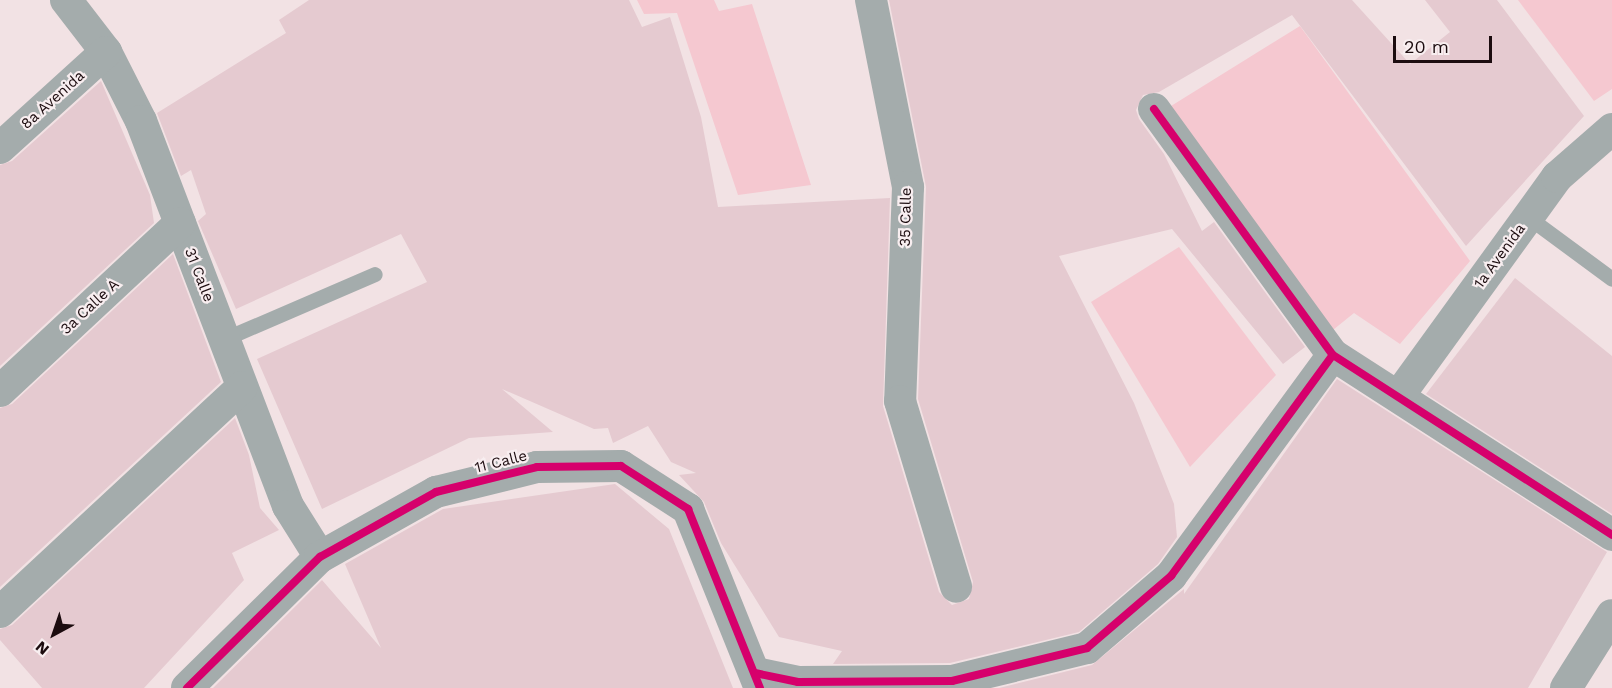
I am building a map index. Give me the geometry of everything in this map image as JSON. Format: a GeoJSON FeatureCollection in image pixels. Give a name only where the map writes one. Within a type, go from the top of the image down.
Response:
{"type":"FeatureCollection","features":[{"type":"Feature","properties":{"kind":"street","name":"31 Calle"},"geometry":{"type":"LineString","coordinates":[[66,0],[106,52],[156,156],[288,506],[320,557]]}},
{"type":"Feature","properties":{"kind":"street","name":"35 Calle"},"geometry":{"type":"LineString","coordinates":[[871,0],[908,187],[900,401],[956,586]]}},
{"type":"Feature","properties":{"kind":"street","name":"8a Avenida"},"geometry":{"type":"LineString","coordinates":[[0,148],[106,52]]}},
{"type":"Feature","properties":{"kind":"street"},"geometry":{"type":"LineString","coordinates":[[1154,109],[1333,355],[1400,394],[1612,535]]}},
{"type":"Feature","properties":{"kind":"street","name":"1a Avenida"},"geometry":{"type":"LineString","coordinates":[[1400,394],[1569,163],[1612,129]]}},
{"type":"Feature","properties":{"kind":"street","name":"3a Calle A"},"geometry":{"type":"LineString","coordinates":[[0,391],[180,223]]}},
{"type":"Feature","properties":{"kind":"street"},"geometry":{"type":"LineString","coordinates":[[758,680],[952,681],[1087,648],[1171,576],[1333,355]]}},
{"type":"Feature","properties":{"kind":"street"},"geometry":{"type":"LineString","coordinates":[[0,612],[242,387]]}},
{"type":"Feature","properties":{"kind":"street","name":"11 Calle"},"geometry":{"type":"LineString","coordinates":[[187,688],[320,557],[436,492],[537,467],[621,466],[688,509],[758,680]]}},
{"type":"Feature","properties":{"kind":"street"},"geometry":{"type":"LineString","coordinates":[[1566,688],[1612,615]]}},
{"type":"Feature","properties":{"kind":"lane"},"geometry":{"type":"LineString","coordinates":[[1528,216],[1612,279]]}},
{"type":"Feature","properties":{"kind":"lane"},"geometry":{"type":"LineString","coordinates":[[224,339],[375,274]]}},
{"type":"Feature","properties":{"kind":"shaded area"},"geometry":{"type":"Polygon","coordinates":[[[637,0],[714,0],[719,11],[752,4],[811,185],[738,195],[677,13],[644,14],[637,0]]]}},
{"type":"Feature","properties":{"kind":"shaded area"},"geometry":{"type":"Polygon","coordinates":[[[1518,0],[1612,0],[1612,89],[1594,101],[1518,0]]]}},
{"type":"Feature","properties":{"kind":"shaded area"},"geometry":{"type":"Polygon","coordinates":[[[1300,26],[1470,261],[1400,344],[1354,313],[1328,334],[1163,111],[1300,26]]]}},
{"type":"Feature","properties":{"kind":"shaded area"},"geometry":{"type":"Polygon","coordinates":[[[1179,247],[1276,375],[1190,467],[1091,302],[1179,247]]]}},
{"type":"Feature","properties":{"kind":"building"},"geometry":{"type":"Polygon","coordinates":[[[309,0],[629,0],[642,27],[670,17],[701,117],[718,207],[890,198],[883,406],[939,592],[952,605],[969,599],[973,582],[918,399],[926,187],[889,0],[1352,0],[1410,64],[1450,32],[1425,0],[1497,0],[1584,116],[1466,246],[1292,15],[1159,92],[1143,95],[1136,110],[1139,119],[1164,154],[1202,231],[1214,222],[1305,347],[1283,364],[1172,229],[1059,256],[1134,403],[1174,504],[1177,537],[1158,564],[1079,632],[950,663],[833,664],[842,651],[779,637],[721,543],[704,502],[679,475],[696,473],[671,462],[648,426],[613,443],[608,428],[594,429],[502,389],[553,432],[469,438],[322,509],[257,359],[427,282],[401,234],[236,309],[198,221],[206,214],[191,170],[181,176],[157,113],[286,33],[279,20],[309,0]]]}},
{"type":"Feature","properties":{"kind":"building"},"geometry":{"type":"Polygon","coordinates":[[[101,81],[150,195],[154,223],[0,366],[0,165],[12,161],[101,81]]]}},
{"type":"Feature","properties":{"kind":"building"},"geometry":{"type":"Polygon","coordinates":[[[173,254],[221,382],[0,587],[0,408],[12,404],[173,254]]]}},
{"type":"Feature","properties":{"kind":"building"},"geometry":{"type":"Polygon","coordinates":[[[1515,278],[1612,356],[1612,514],[1426,394],[1515,278]]]}},
{"type":"Feature","properties":{"kind":"building"},"geometry":{"type":"Polygon","coordinates":[[[1337,379],[1607,552],[1528,688],[999,688],[1092,665],[1184,589],[1184,594],[1337,379]]]}},
{"type":"Feature","properties":{"kind":"building"},"geometry":{"type":"Polygon","coordinates":[[[235,418],[249,455],[260,508],[279,530],[232,553],[244,580],[144,688],[42,688],[0,640],[0,629],[12,625],[235,418]]]}},
{"type":"Feature","properties":{"kind":"building"},"geometry":{"type":"Polygon","coordinates":[[[615,484],[669,529],[733,688],[213,688],[322,580],[381,648],[345,564],[443,509],[615,484]]]}},
{"type":"Feature","properties":{"kind":"cycle path"},"geometry":{"type":"LineString","coordinates":[[1154,109],[1333,355],[1612,535]]}},
{"type":"Feature","properties":{"kind":"cycle path"},"geometry":{"type":"LineString","coordinates":[[755,673],[798,682],[952,681],[1087,648],[1171,576],[1333,355]]}},
{"type":"Feature","properties":{"kind":"cycle path"},"geometry":{"type":"LineString","coordinates":[[187,688],[320,557],[436,492],[537,467],[621,466],[688,509],[760,688]]}}]}
